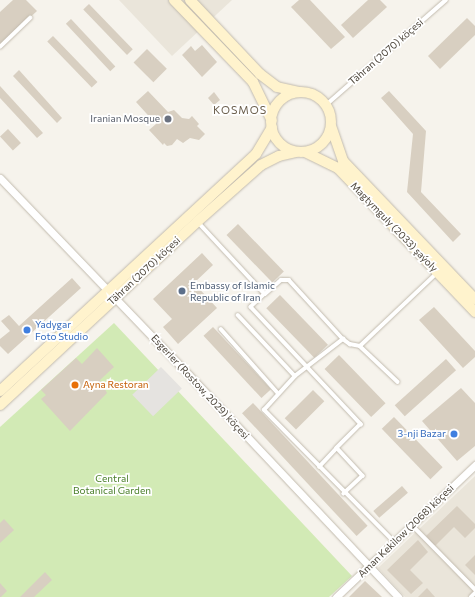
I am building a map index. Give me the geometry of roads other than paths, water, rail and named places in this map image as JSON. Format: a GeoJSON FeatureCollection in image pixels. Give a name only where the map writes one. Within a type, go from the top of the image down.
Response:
{"type":"FeatureCollection","features":[{"type":"Feature","properties":{"kind":"main road"},"geometry":{"type":"LineString","coordinates":[[174,0],[253,82],[279,141],[287,148],[301,152],[316,148],[324,141],[331,126],[330,115],[326,105],[312,94],[300,93],[277,87],[260,74],[190,0]]}},
{"type":"Feature","properties":{"kind":"main road"},"geometry":{"type":"LineString","coordinates":[[272,124],[274,111],[280,101],[289,95],[300,93]]}},
{"type":"Feature","properties":{"kind":"main road","name":"Tähran (2070) köçesi"},"geometry":{"type":"LineString","coordinates":[[0,405],[256,154],[272,124]]}},
{"type":"Feature","properties":{"kind":"main road","name":"Magtymguly (2033) şaýoly"},"geometry":{"type":"LineString","coordinates":[[331,126],[343,161],[475,299]]}},
{"type":"Feature","properties":{"kind":"main road","name":"Tähran (2070) köçesi"},"geometry":{"type":"LineString","coordinates":[[0,391],[261,165],[278,156],[301,152]]}},
{"type":"Feature","properties":{"kind":"main road","name":"Magtymguly (2033) şaýoly"},"geometry":{"type":"LineString","coordinates":[[301,152],[338,168],[475,312]]}},
{"type":"Feature","properties":{"kind":"street","name":"Esgerler (Rostow, 2029) köçesi"},"geometry":{"type":"LineString","coordinates":[[0,178],[112,294],[398,597]]}},
{"type":"Feature","properties":{"kind":"street","name":"Aman Kekilow (2068) köçesi"},"geometry":{"type":"LineString","coordinates":[[336,597],[475,465]]}},
{"type":"Feature","properties":{"kind":"lane","name":"Tähran (2070) köçesi"},"geometry":{"type":"LineString","coordinates":[[326,105],[446,0]]}},
{"type":"Feature","properties":{"kind":"lane"},"geometry":{"type":"LineString","coordinates":[[0,47],[30,18]]}},
{"type":"Feature","properties":{"kind":"lane"},"geometry":{"type":"LineString","coordinates":[[198,221],[264,294]]}},
{"type":"Feature","properties":{"kind":"lane"},"geometry":{"type":"LineString","coordinates":[[360,346],[438,272]]}},
{"type":"Feature","properties":{"kind":"lane"},"geometry":{"type":"LineString","coordinates":[[319,467],[362,424],[251,307],[281,280],[289,280],[342,339],[350,344],[360,346],[398,382]]}},
{"type":"Feature","properties":{"kind":"lane"},"geometry":{"type":"LineString","coordinates":[[238,316],[295,376]]}},
{"type":"Feature","properties":{"kind":"lane"},"geometry":{"type":"LineString","coordinates":[[221,329],[278,393]]}},
{"type":"Feature","properties":{"kind":"lane"},"geometry":{"type":"LineString","coordinates":[[342,339],[308,368],[295,376],[265,408],[265,411],[344,494],[394,542]]}},
{"type":"Feature","properties":{"kind":"lane"},"geometry":{"type":"LineString","coordinates":[[337,448],[363,476],[344,494]]}},
{"type":"Feature","properties":{"kind":"lane"},"geometry":{"type":"LineString","coordinates":[[412,525],[475,589]]}},
{"type":"Feature","properties":{"kind":"lane"},"geometry":{"type":"LineString","coordinates":[[471,597],[475,593]]}},
{"type":"Feature","properties":{"kind":"place","name":"Iranian Mosque"},"geometry":{"type":"Point","coordinates":[168,119]}},
{"type":"Feature","properties":{"kind":"place","name":"Embassy of Islamic Republic of Iran"},"geometry":{"type":"Point","coordinates":[182,291]}},
{"type":"Feature","properties":{"kind":"place","name":"Yadygar Foto Studio"},"geometry":{"type":"Point","coordinates":[27,330]}},
{"type":"Feature","properties":{"kind":"place","name":"Ayna Restoran"},"geometry":{"type":"Point","coordinates":[75,385]}},
{"type":"Feature","properties":{"kind":"place","name":"3-nji Bazar"},"geometry":{"type":"Point","coordinates":[454,434]}},
{"type":"Feature","properties":{"kind":"district","name":"KOSMOS"},"geometry":{"type":"Point","coordinates":[240,110]}},
{"type":"Feature","properties":{"kind":"park label","name":"Central Botanical Garden"},"geometry":{"type":"Point","coordinates":[112,484]}}]}
